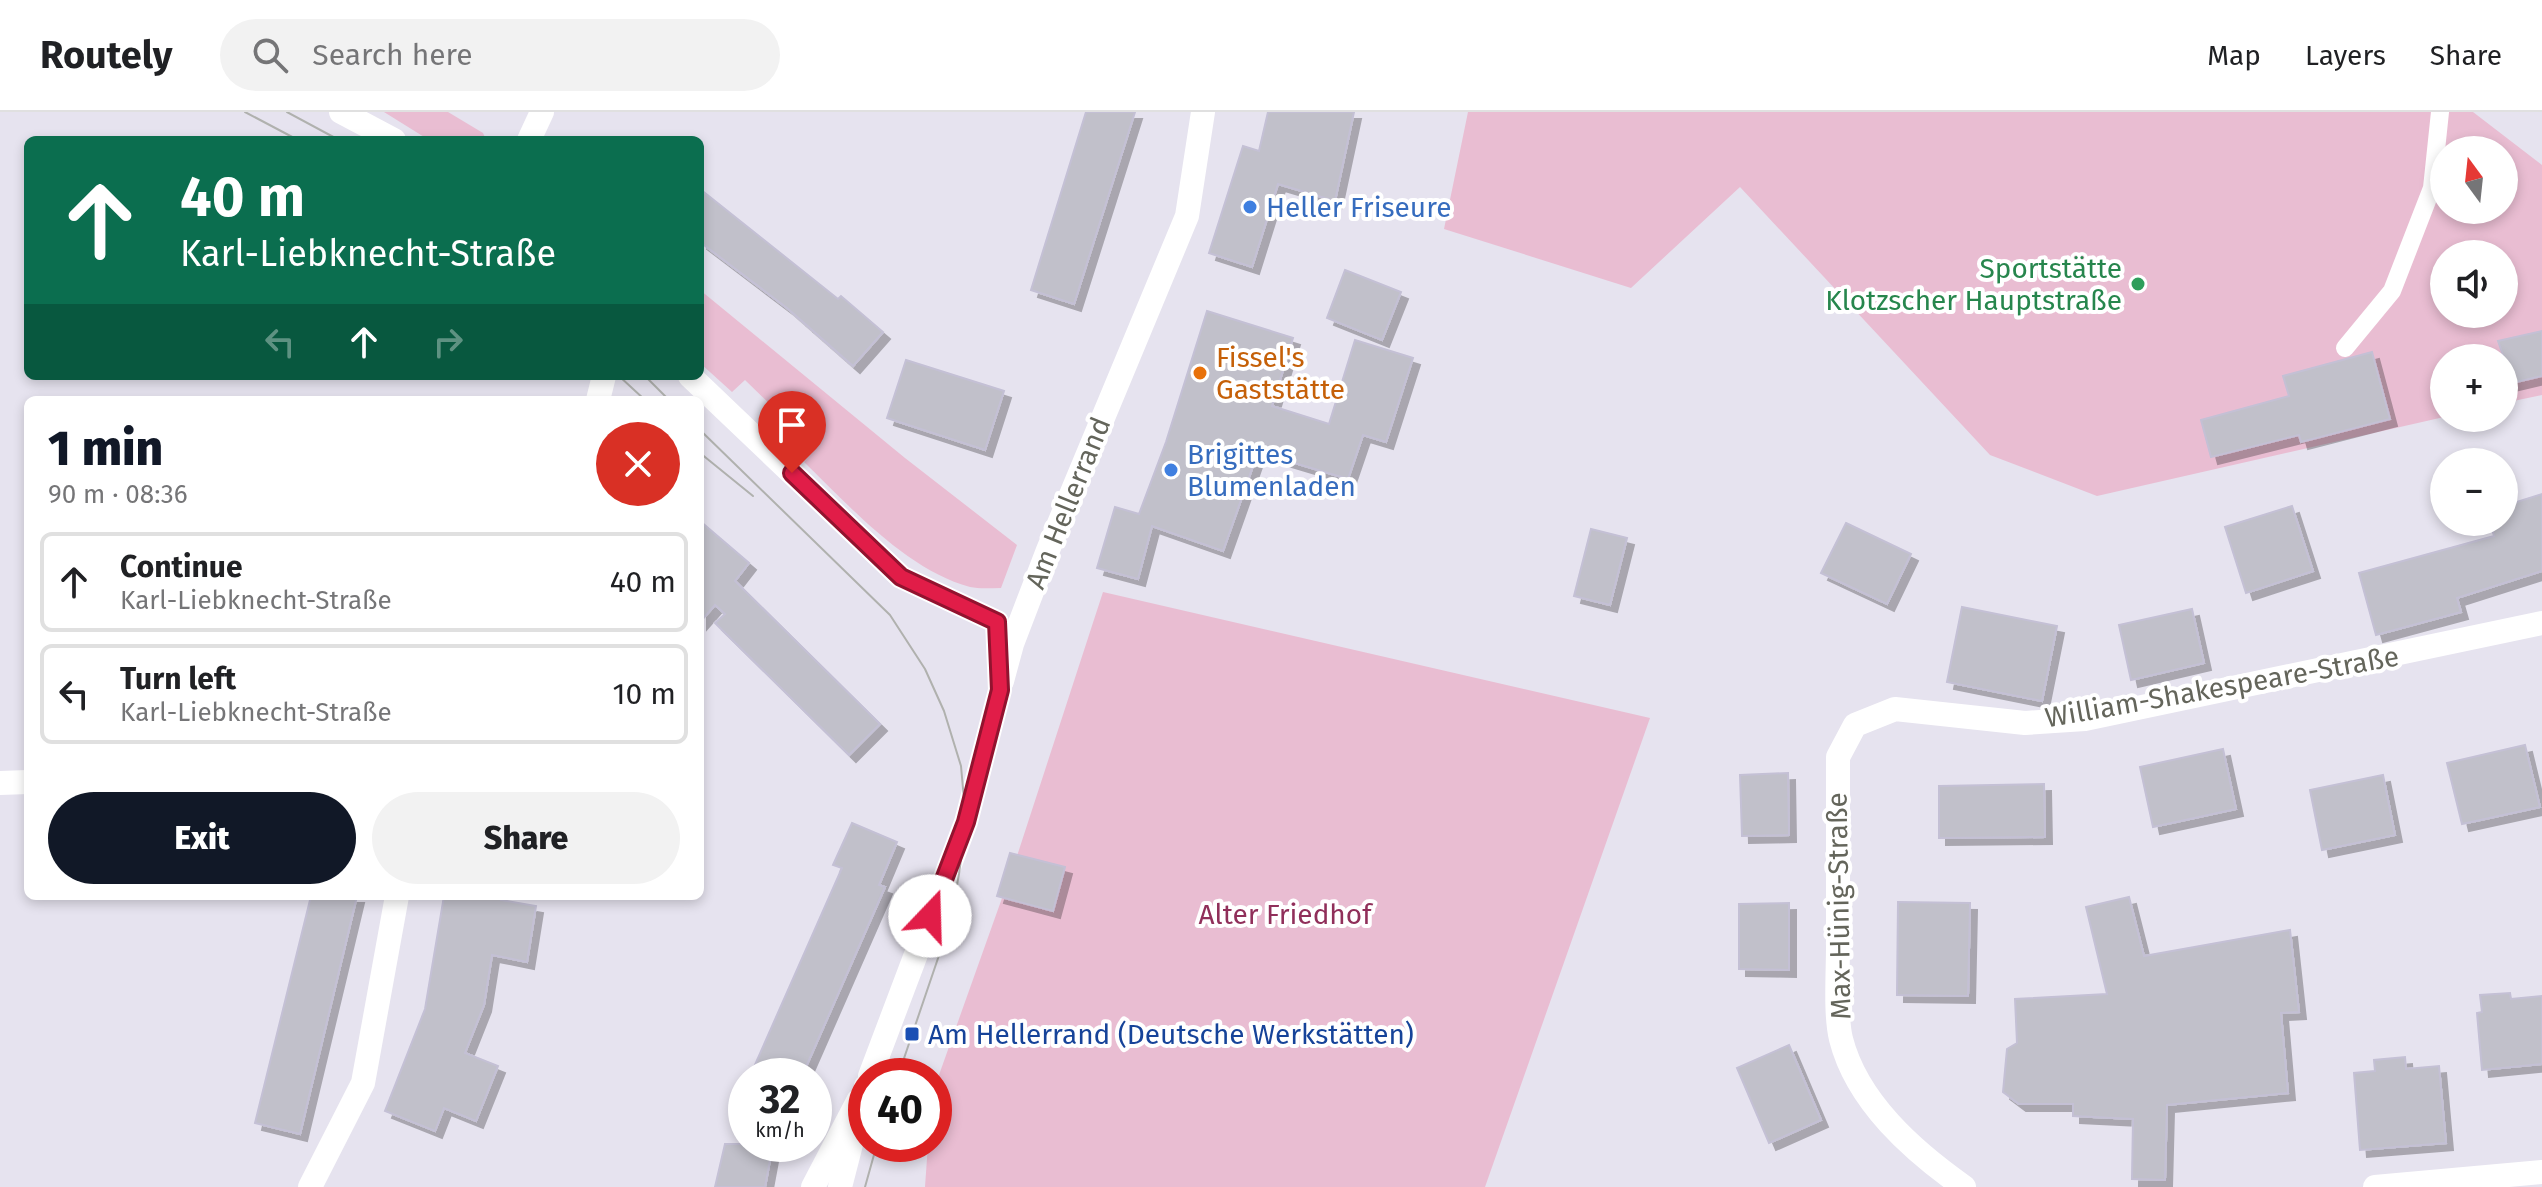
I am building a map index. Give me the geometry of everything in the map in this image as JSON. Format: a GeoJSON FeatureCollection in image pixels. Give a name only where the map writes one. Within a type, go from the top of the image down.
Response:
{"type":"FeatureCollection","features":[{"type":"Feature","properties":{"kind":"street"},"geometry":{"type":"LineString","coordinates":[[341,112],[386,136]]}},
{"type":"Feature","properties":{"kind":"street"},"geometry":{"type":"LineString","coordinates":[[531,136],[542,112]]}},
{"type":"Feature","properties":{"kind":"street","name":"Am Hellerrand"},"geometry":{"type":"LineString","coordinates":[[877,1058],[961,836],[1012,644],[1187,216],[1203,112]]}},
{"type":"Feature","properties":{"kind":"street"},"geometry":{"type":"LineString","coordinates":[[694,380],[901,577],[997,622],[1000,690]]}},
{"type":"Feature","properties":{"kind":"street","name":"William-Shakespeare-Straße"},"geometry":{"type":"LineString","coordinates":[[1855,725],[1895,709],[2025,723],[2085,719],[2542,623]]}},
{"type":"Feature","properties":{"kind":"street","name":"Max-Hünig-Straße"},"geometry":{"type":"LineString","coordinates":[[1855,725],[1838,757],[1838,985],[1841,1039],[1860,1083],[1888,1122],[1923,1158],[1964,1187]]}},
{"type":"Feature","properties":{"kind":"street"},"geometry":{"type":"LineString","coordinates":[[0,783],[24,782]]}},
{"type":"Feature","properties":{"kind":"street"},"geometry":{"type":"LineString","coordinates":[[310,1187],[363,1083],[396,900]]}},
{"type":"Feature","properties":{"kind":"street"},"geometry":{"type":"LineString","coordinates":[[813,1187],[848,1120]]}},
{"type":"Feature","properties":{"kind":"street"},"geometry":{"type":"LineString","coordinates":[[840,1187],[848,1156]]}},
{"type":"Feature","properties":{"kind":"street"},"geometry":{"type":"LineString","coordinates":[[2375,1187],[2542,1172]]}},
{"type":"Feature","properties":{"kind":"lane"},"geometry":{"type":"LineString","coordinates":[[2345,348],[2392,291],[2432,188],[2440,112]]}},
{"type":"Feature","properties":{"kind":"green space"},"geometry":{"type":"Polygon","coordinates":[[[384,112],[448,112],[484,136],[423,136],[384,112]]]}},
{"type":"Feature","properties":{"kind":"green space","name":"Sportstätte Klotzscher Hauptstraße"},"geometry":{"type":"Polygon","coordinates":[[[1468,112],[2473,112],[2504,136],[2430,136],[2430,224],[2518,224],[2518,147],[2542,165],[2542,395],[2518,400],[2518,344],[2430,344],[2430,420],[2097,496],[1990,455],[1740,187],[1631,288],[1444,229],[1468,112]]]}},
{"type":"Feature","properties":{"kind":"green space"},"geometry":{"type":"Polygon","coordinates":[[[704,293],[1017,545],[1001,588],[974,588],[947,579],[902,552],[804,462],[816,449],[745,380],[732,392],[704,367],[704,293]]]}},
{"type":"Feature","properties":{"kind":"green space","name":"Alter Friedhof"},"geometry":{"type":"Polygon","coordinates":[[[1103,592],[1650,718],[1485,1187],[925,1187],[927,1162],[952,1162],[952,1058],[945,1058],[1017,856],[1103,592]]]}},
{"type":"Feature","properties":{"kind":"building"},"geometry":{"type":"Polygon","coordinates":[[[1086,112],[1135,112],[1074,304],[1031,290],[1086,112]]]}},
{"type":"Feature","properties":{"kind":"building"},"geometry":{"type":"Polygon","coordinates":[[[1268,112],[1354,112],[1335,201],[1278,184],[1252,267],[1209,253],[1243,146],[1259,151],[1268,112]]]}},
{"type":"Feature","properties":{"kind":"building"},"geometry":{"type":"Polygon","coordinates":[[[704,192],[838,299],[841,296],[883,332],[853,366],[787,308],[704,245],[704,192]]]}},
{"type":"Feature","properties":{"kind":"building"},"geometry":{"type":"Polygon","coordinates":[[[1345,270],[1401,292],[1382,340],[1327,318],[1345,270]]]}},
{"type":"Feature","properties":{"kind":"building"},"geometry":{"type":"Polygon","coordinates":[[[1207,311],[1293,338],[1272,406],[1329,424],[1355,340],[1413,358],[1386,442],[1363,435],[1348,479],[1258,452],[1223,551],[1152,526],[1138,579],[1097,568],[1115,507],[1139,514],[1166,442],[1207,311]]]}},
{"type":"Feature","properties":{"kind":"building"},"geometry":{"type":"Polygon","coordinates":[[[2542,331],[2542,376],[2518,382],[2518,344],[2499,344],[2498,341],[2542,331]]]}},
{"type":"Feature","properties":{"kind":"building"},"geometry":{"type":"Polygon","coordinates":[[[2372,352],[2390,419],[2301,442],[2299,435],[2211,457],[2201,420],[2289,396],[2283,376],[2372,352]]]}},
{"type":"Feature","properties":{"kind":"building"},"geometry":{"type":"Polygon","coordinates":[[[906,360],[1004,391],[985,450],[887,418],[906,360]]]}},
{"type":"Feature","properties":{"kind":"building"},"geometry":{"type":"Polygon","coordinates":[[[2542,494],[2542,571],[2457,598],[2461,612],[2376,635],[2359,573],[2494,536],[2518,536],[2518,502],[2542,494]]]}},
{"type":"Feature","properties":{"kind":"building"},"geometry":{"type":"Polygon","coordinates":[[[2292,506],[2313,571],[2246,593],[2225,527],[2292,506]]]}},
{"type":"Feature","properties":{"kind":"building"},"geometry":{"type":"Polygon","coordinates":[[[1846,523],[1911,554],[1887,604],[1821,573],[1846,523]]]}},
{"type":"Feature","properties":{"kind":"building"},"geometry":{"type":"Polygon","coordinates":[[[704,524],[749,563],[735,581],[880,724],[849,755],[715,623],[725,614],[715,605],[704,617],[704,524]]]}},
{"type":"Feature","properties":{"kind":"building"},"geometry":{"type":"Polygon","coordinates":[[[1591,529],[1627,538],[1610,605],[1574,596],[1591,529]]]}},
{"type":"Feature","properties":{"kind":"building"},"geometry":{"type":"Polygon","coordinates":[[[1962,607],[2057,626],[2042,701],[1947,682],[1962,607]]]}},
{"type":"Feature","properties":{"kind":"building"},"geometry":{"type":"Polygon","coordinates":[[[2192,609],[2204,663],[2131,680],[2119,625],[2192,609]]]}},
{"type":"Feature","properties":{"kind":"building"},"geometry":{"type":"Polygon","coordinates":[[[2525,745],[2540,807],[2462,824],[2447,763],[2525,745]]]}},
{"type":"Feature","properties":{"kind":"building"},"geometry":{"type":"Polygon","coordinates":[[[2223,749],[2236,809],[2153,827],[2140,767],[2223,749]]]}},
{"type":"Feature","properties":{"kind":"building"},"geometry":{"type":"Polygon","coordinates":[[[1788,773],[1789,835],[1742,836],[1740,775],[1788,773]]]}},
{"type":"Feature","properties":{"kind":"building"},"geometry":{"type":"Polygon","coordinates":[[[2383,775],[2395,835],[2322,850],[2310,790],[2383,775]]]}},
{"type":"Feature","properties":{"kind":"building"},"geometry":{"type":"Polygon","coordinates":[[[2044,784],[2045,837],[1939,838],[1939,786],[2044,784]]]}},
{"type":"Feature","properties":{"kind":"building"},"geometry":{"type":"Polygon","coordinates":[[[852,823],[897,842],[879,885],[885,887],[810,1058],[758,1058],[842,868],[833,865],[852,823]]]}},
{"type":"Feature","properties":{"kind":"building"},"geometry":{"type":"Polygon","coordinates":[[[1010,853],[1065,867],[1053,911],[997,896],[1010,853]]]}},
{"type":"Feature","properties":{"kind":"building"},"geometry":{"type":"Polygon","coordinates":[[[2129,897],[2144,956],[2290,930],[2299,1012],[2281,1013],[2288,1093],[2167,1105],[2165,1180],[2132,1179],[2133,1119],[2073,1116],[2073,1104],[2019,1104],[2003,1092],[2007,1049],[2017,1043],[2015,999],[2107,994],[2086,907],[2129,897]]]}},
{"type":"Feature","properties":{"kind":"building"},"geometry":{"type":"Polygon","coordinates":[[[310,900],[356,900],[300,1134],[255,1123],[310,900]]]}},
{"type":"Feature","properties":{"kind":"building"},"geometry":{"type":"Polygon","coordinates":[[[443,900],[501,900],[536,906],[527,962],[492,955],[484,1005],[465,1053],[498,1066],[476,1121],[444,1108],[435,1131],[385,1111],[425,1009],[443,900]]]}},
{"type":"Feature","properties":{"kind":"building"},"geometry":{"type":"Polygon","coordinates":[[[1898,902],[1970,903],[1968,996],[1897,995],[1898,902]]]}},
{"type":"Feature","properties":{"kind":"building"},"geometry":{"type":"Polygon","coordinates":[[[1789,903],[1789,970],[1739,969],[1739,904],[1789,903]]]}},
{"type":"Feature","properties":{"kind":"building"},"geometry":{"type":"Polygon","coordinates":[[[2510,993],[2511,999],[2542,996],[2542,1064],[2482,1070],[2477,1013],[2482,1012],[2480,995],[2510,993]]]}},
{"type":"Feature","properties":{"kind":"building"},"geometry":{"type":"Polygon","coordinates":[[[1789,1045],[1821,1120],[1769,1143],[1737,1068],[1789,1045]]]}},
{"type":"Feature","properties":{"kind":"building"},"geometry":{"type":"Polygon","coordinates":[[[2405,1057],[2406,1069],[2439,1066],[2446,1143],[2360,1150],[2354,1073],[2375,1071],[2374,1060],[2405,1057]]]}},
{"type":"Feature","properties":{"kind":"building"},"geometry":{"type":"Polygon","coordinates":[[[725,1144],[728,1144],[728,1162],[770,1162],[765,1187],[715,1187],[725,1144]]]}},
{"type":"Feature","properties":{"kind":"tram line"},"geometry":{"type":"LineString","coordinates":[[245,112],[290,136]]}},
{"type":"Feature","properties":{"kind":"tram line"},"geometry":{"type":"LineString","coordinates":[[287,112],[332,136]]}},
{"type":"Feature","properties":{"kind":"tram line"},"geometry":{"type":"LineString","coordinates":[[623,380],[641,396]]}},
{"type":"Feature","properties":{"kind":"tram line"},"geometry":{"type":"LineString","coordinates":[[649,380],[665,396]]}},
{"type":"Feature","properties":{"kind":"tram line"},"geometry":{"type":"LineString","coordinates":[[704,434],[890,615],[925,669],[944,711],[961,766],[966,822],[950,923],[904,1058]]}},
{"type":"Feature","properties":{"kind":"tram line"},"geometry":{"type":"LineString","coordinates":[[704,456],[753,496]]}},
{"type":"Feature","properties":{"kind":"tram line"},"geometry":{"type":"LineString","coordinates":[[865,1187],[872,1162]]}},
{"type":"Feature","properties":{"kind":"place","name":"Heller Friseure"},"geometry":{"type":"Point","coordinates":[1250,207]}},
{"type":"Feature","properties":{"kind":"place","name":"Sportstätte Klotzscher Hauptstraße"},"geometry":{"type":"Point","coordinates":[2138,284]}},
{"type":"Feature","properties":{"kind":"place","name":"Fissel's Gaststätte"},"geometry":{"type":"Point","coordinates":[1200,373]}},
{"type":"Feature","properties":{"kind":"place","name":"Brigittes Blumenladen"},"geometry":{"type":"Point","coordinates":[1171,470]}},
{"type":"Feature","properties":{"kind":"place","name":"Am Hellerrand (Deutsche Werkstätten)"},"geometry":{"type":"Point","coordinates":[912,1034]}},
{"type":"Feature","properties":{"kind":"route"},"geometry":{"type":"LineString","coordinates":[[792,473],[901,577],[997,622],[1000,690],[966,822],[930,916]]}}]}
